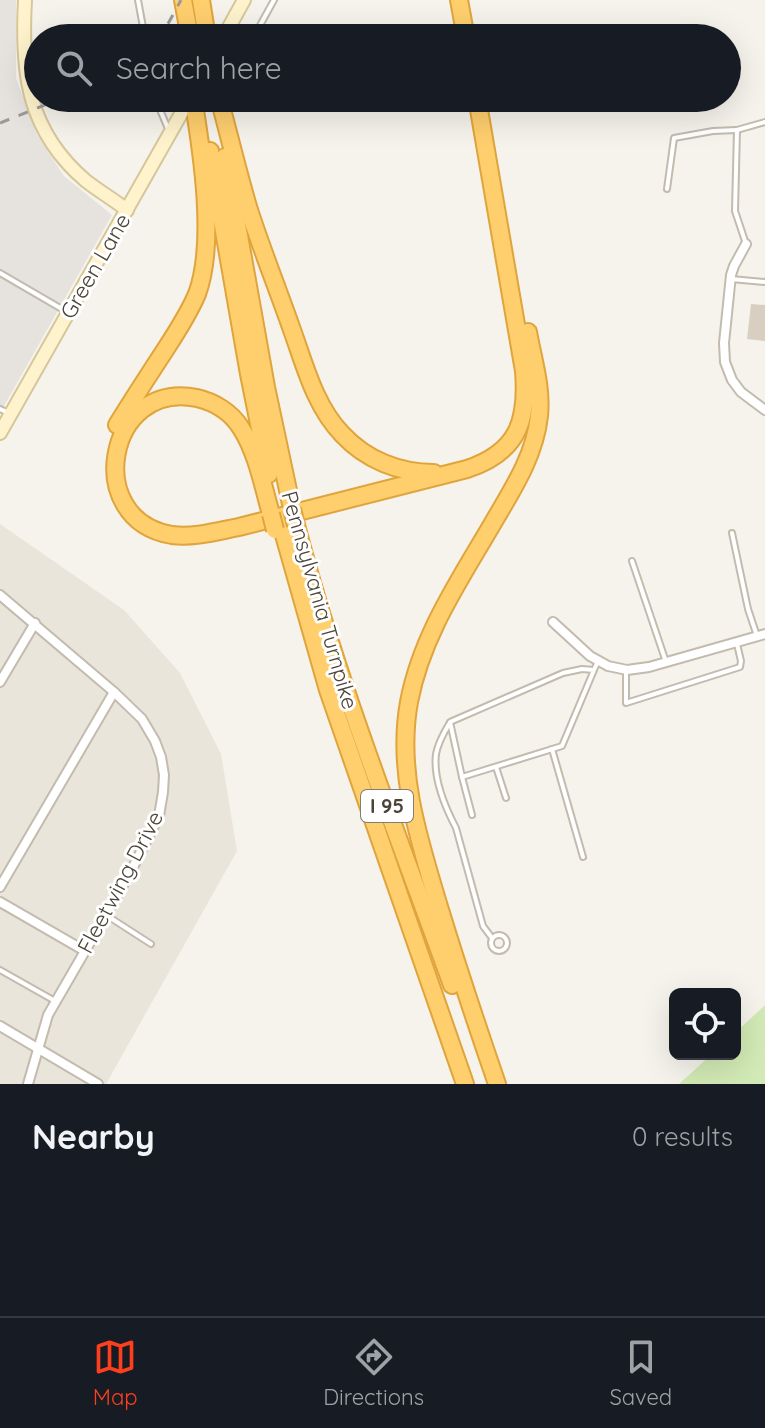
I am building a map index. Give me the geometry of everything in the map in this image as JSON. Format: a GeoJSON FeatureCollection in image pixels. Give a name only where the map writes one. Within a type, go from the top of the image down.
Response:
{"type":"FeatureCollection","features":[{"type":"Feature","properties":{"kind":"highway"},"geometry":{"type":"LineString","coordinates":[[201,0],[205,24]]}},
{"type":"Feature","properties":{"kind":"highway"},"geometry":{"type":"LineString","coordinates":[[459,0],[463,24]]}},
{"type":"Feature","properties":{"kind":"highway"},"geometry":{"type":"LineString","coordinates":[[468,0],[472,24]]}},
{"type":"Feature","properties":{"kind":"highway"},"geometry":{"type":"LineString","coordinates":[[203,112],[201,161],[206,234],[201,280],[186,316],[117,424],[106,457],[113,498],[127,519],[142,532],[175,543],[211,540],[458,481],[486,471],[502,463],[514,451],[529,428],[534,408],[531,345]]}},
{"type":"Feature","properties":{"kind":"highway","name":"Pennsylvania Turnpike"},"geometry":{"type":"LineString","coordinates":[[207,112],[226,162],[266,387],[282,520],[311,637],[465,1084]]}},
{"type":"Feature","properties":{"kind":"highway"},"geometry":{"type":"LineString","coordinates":[[208,112],[256,230],[308,375],[329,417],[349,442],[384,463],[412,472],[452,473]]}},
{"type":"Feature","properties":{"kind":"highway"},"geometry":{"type":"LineString","coordinates":[[282,520],[259,470],[246,436],[234,418],[220,407],[194,397],[166,399],[143,410],[125,429],[114,462],[115,478],[121,494],[129,509],[141,521],[170,534],[195,534],[230,528],[452,473],[486,462],[501,451],[518,431],[525,404],[522,359],[479,112]]}},
{"type":"Feature","properties":{"kind":"highway"},"geometry":{"type":"LineString","coordinates":[[488,112],[540,387],[537,429],[515,486],[426,644],[411,692],[405,732],[406,776],[417,828],[461,981],[497,1084]]}},
{"type":"Feature","properties":{"kind":"highway","name":"Pennsylvania Turnpike"},"geometry":{"type":"LineString","coordinates":[[282,520],[316,601],[488,1084]]}},
{"type":"Feature","properties":{"kind":"street"},"geometry":{"type":"LineString","coordinates":[[24,55],[25,0]]}},
{"type":"Feature","properties":{"kind":"street"},"geometry":{"type":"LineString","coordinates":[[231,24],[244,0]]}},
{"type":"Feature","properties":{"kind":"street"},"geometry":{"type":"LineString","coordinates":[[37,112],[59,153],[86,181],[127,210]]}},
{"type":"Feature","properties":{"kind":"street","name":"Green Lane"},"geometry":{"type":"LineString","coordinates":[[0,433],[5,412],[68,313],[170,133],[192,112]]}},
{"type":"Feature","properties":{"kind":"street"},"geometry":{"type":"LineString","coordinates":[[746,244],[731,279],[725,362],[741,392],[765,410]]}},
{"type":"Feature","properties":{"kind":"street","name":"Fleetwing Drive"},"geometry":{"type":"LineString","coordinates":[[0,595],[142,719],[161,757],[164,775],[159,816],[48,1015],[28,1084]]}},
{"type":"Feature","properties":{"kind":"street"},"geometry":{"type":"LineString","coordinates":[[553,622],[598,661],[627,670],[649,667],[761,635]]}},
{"type":"Feature","properties":{"kind":"street"},"geometry":{"type":"LineString","coordinates":[[0,682],[35,623]]}},
{"type":"Feature","properties":{"kind":"street"},"geometry":{"type":"LineString","coordinates":[[0,887],[114,692]]}},
{"type":"Feature","properties":{"kind":"street"},"geometry":{"type":"LineString","coordinates":[[0,902],[85,951]]}},
{"type":"Feature","properties":{"kind":"street"},"geometry":{"type":"LineString","coordinates":[[0,1026],[98,1084]]}},
{"type":"Feature","properties":{"kind":"lane"},"geometry":{"type":"LineString","coordinates":[[138,0],[142,24]]}},
{"type":"Feature","properties":{"kind":"lane"},"geometry":{"type":"LineString","coordinates":[[261,24],[274,0]]}},
{"type":"Feature","properties":{"kind":"lane"},"geometry":{"type":"LineString","coordinates":[[161,112],[170,133]]}},
{"type":"Feature","properties":{"kind":"lane"},"geometry":{"type":"LineString","coordinates":[[667,189],[674,138],[737,130],[765,122]]}},
{"type":"Feature","properties":{"kind":"lane"},"geometry":{"type":"LineString","coordinates":[[737,130],[735,211],[746,244]]}},
{"type":"Feature","properties":{"kind":"lane"},"geometry":{"type":"LineString","coordinates":[[0,273],[68,313]]}},
{"type":"Feature","properties":{"kind":"lane"},"geometry":{"type":"LineString","coordinates":[[731,279],[765,282]]}},
{"type":"Feature","properties":{"kind":"lane"},"geometry":{"type":"LineString","coordinates":[[732,533],[748,609],[761,635]]}},
{"type":"Feature","properties":{"kind":"lane"},"geometry":{"type":"LineString","coordinates":[[632,561],[666,662]]}},
{"type":"Feature","properties":{"kind":"lane"},"geometry":{"type":"LineString","coordinates":[[627,670],[626,703],[740,667],[737,642]]}},
{"type":"Feature","properties":{"kind":"lane"},"geometry":{"type":"LineString","coordinates":[[462,777],[562,746],[598,661]]}},
{"type":"Feature","properties":{"kind":"lane"},"geometry":{"type":"LineString","coordinates":[[492,938],[501,934],[506,937],[507,946],[501,951],[495,950],[491,944],[492,938],[483,926],[456,828],[449,816],[436,771],[440,739],[450,722],[563,673],[594,670]]}},
{"type":"Feature","properties":{"kind":"lane"},"geometry":{"type":"LineString","coordinates":[[450,722],[472,815]]}},
{"type":"Feature","properties":{"kind":"lane"},"geometry":{"type":"LineString","coordinates":[[552,749],[583,857]]}},
{"type":"Feature","properties":{"kind":"lane"},"geometry":{"type":"LineString","coordinates":[[496,767],[506,798]]}},
{"type":"Feature","properties":{"kind":"lane"},"geometry":{"type":"LineString","coordinates":[[106,915],[151,944]]}},
{"type":"Feature","properties":{"kind":"lane"},"geometry":{"type":"LineString","coordinates":[[0,970],[55,1001]]}},
{"type":"Feature","properties":{"kind":"shaded area"},"geometry":{"type":"Polygon","coordinates":[[[0,0],[16,0],[16,78],[24,100],[24,112],[29,112],[37,135],[64,176],[112,215],[0,413],[0,0]]]}},
{"type":"Feature","properties":{"kind":"shaded area"},"geometry":{"type":"Polygon","coordinates":[[[0,524],[124,610],[180,673],[221,754],[237,851],[106,1084],[0,1084],[0,524]]]}},
{"type":"Feature","properties":{"kind":"green space"},"geometry":{"type":"Polygon","coordinates":[[[765,1005],[765,1084],[679,1084],[705,1060],[741,1060],[741,1027],[765,1005]]]}},
{"type":"Feature","properties":{"kind":"building"},"geometry":{"type":"Polygon","coordinates":[[[751,304],[765,305],[765,341],[747,339],[751,304]]]}},
{"type":"Feature","properties":{"kind":"railway"},"geometry":{"type":"LineString","coordinates":[[167,24],[181,0]]}},
{"type":"Feature","properties":{"kind":"railway"},"geometry":{"type":"LineString","coordinates":[[0,123],[27,112]]}}]}
